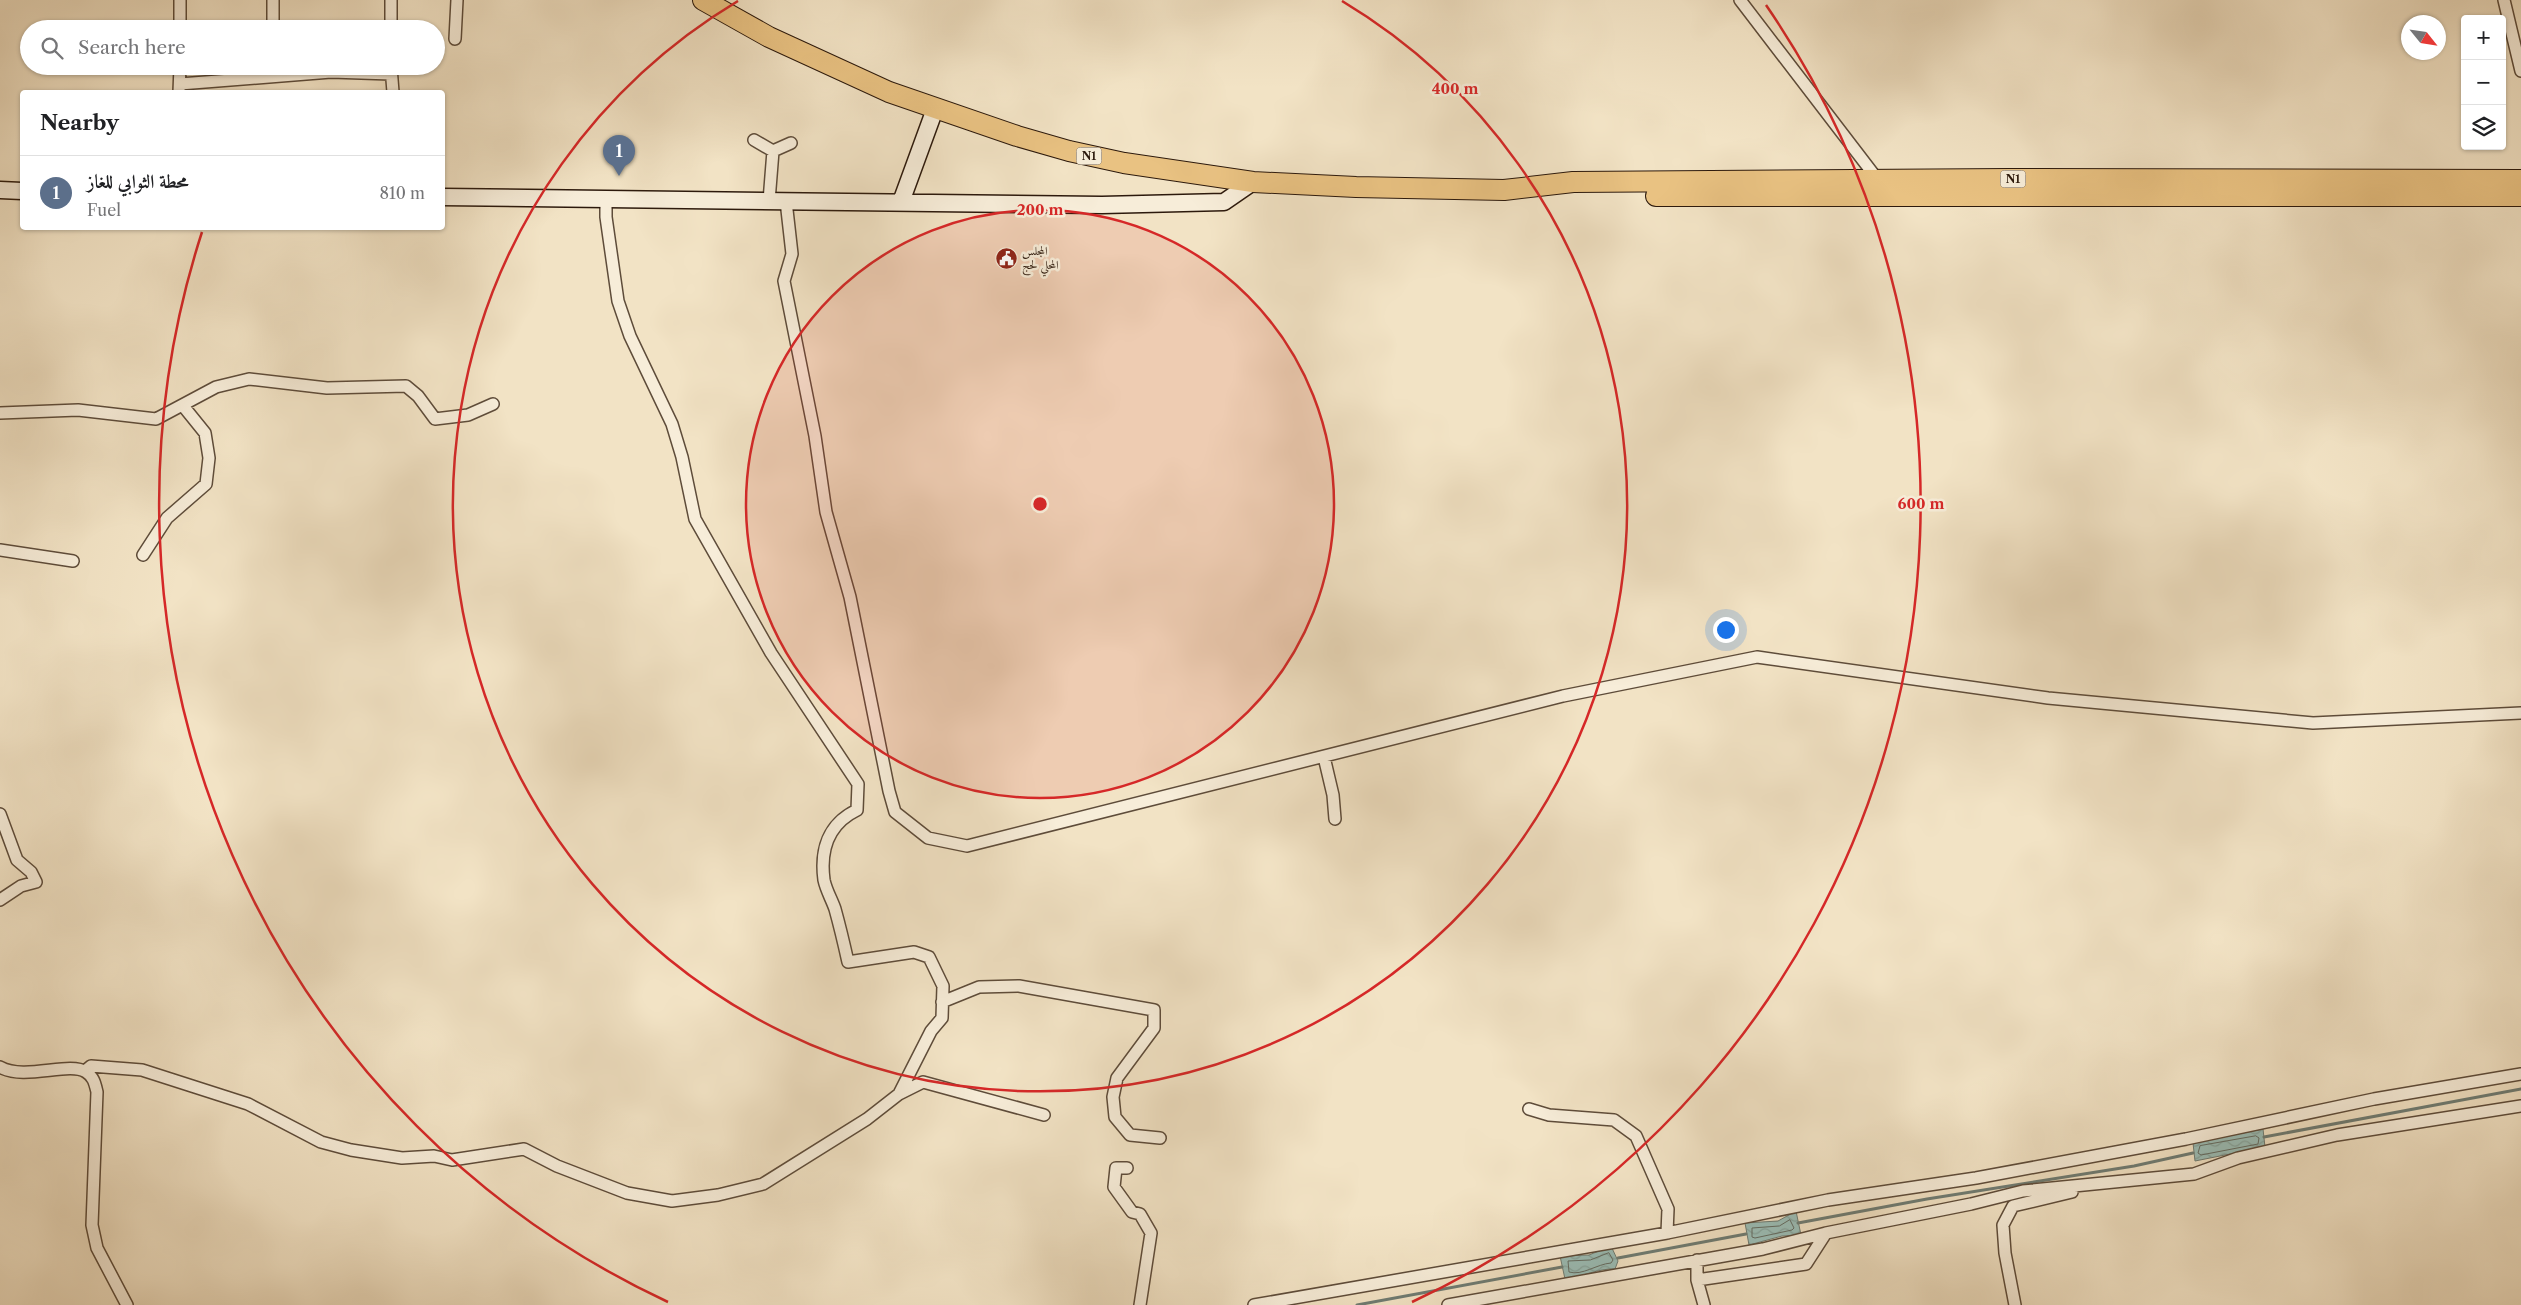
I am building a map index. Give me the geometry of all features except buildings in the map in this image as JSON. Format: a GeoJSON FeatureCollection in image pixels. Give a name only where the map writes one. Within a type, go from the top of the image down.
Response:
{"type":"FeatureCollection","features":[{"type":"Feature","properties":{"kind":"highway","name":"N1"},"geometry":{"type":"LineString","coordinates":[[703,0],[777,41],[889,92],[935,109],[1069,151],[1188,174],[1253,182],[1356,187],[1504,190],[1573,196],[2521,196]]}},
{"type":"Feature","properties":{"kind":"highway","name":"N1"},"geometry":{"type":"LineString","coordinates":[[1504,190],[1573,182],[2521,180]]}},
{"type":"Feature","properties":{"kind":"main road"},"geometry":{"type":"LineString","coordinates":[[901,202],[935,109]]}},
{"type":"Feature","properties":{"kind":"main road"},"geometry":{"type":"LineString","coordinates":[[445,197],[1102,205],[1224,202],[1253,182]]}},
{"type":"Feature","properties":{"kind":"main road"},"geometry":{"type":"LineString","coordinates":[[0,190],[20,191]]}},
{"type":"Feature","properties":{"kind":"street"},"geometry":{"type":"LineString","coordinates":[[180,0],[180,20]]}},
{"type":"Feature","properties":{"kind":"street"},"geometry":{"type":"LineString","coordinates":[[273,0],[273,20]]}},
{"type":"Feature","properties":{"kind":"street"},"geometry":{"type":"LineString","coordinates":[[391,0],[391,20]]}},
{"type":"Feature","properties":{"kind":"street"},"geometry":{"type":"LineString","coordinates":[[455,39],[457,0]]}},
{"type":"Feature","properties":{"kind":"street"},"geometry":{"type":"LineString","coordinates":[[1740,0],[1878,180]]}},
{"type":"Feature","properties":{"kind":"street"},"geometry":{"type":"LineString","coordinates":[[2504,0],[2521,71]]}},
{"type":"Feature","properties":{"kind":"street"},"geometry":{"type":"LineString","coordinates":[[180,75],[180,88],[302,75]]}},
{"type":"Feature","properties":{"kind":"street"},"geometry":{"type":"LineString","coordinates":[[391,75],[392,90]]}},
{"type":"Feature","properties":{"kind":"street"},"geometry":{"type":"LineString","coordinates":[[754,140],[773,151]]}},
{"type":"Feature","properties":{"kind":"street"},"geometry":{"type":"LineString","coordinates":[[773,151],[791,143]]}},
{"type":"Feature","properties":{"kind":"street"},"geometry":{"type":"LineString","coordinates":[[769,201],[773,151]]}},
{"type":"Feature","properties":{"kind":"street"},"geometry":{"type":"LineString","coordinates":[[606,199],[606,217],[618,300],[630,336],[672,424],[682,457],[695,519],[771,653],[858,784],[857,810],[845,815],[829,833],[824,854],[824,882],[834,909],[848,962],[914,952],[929,958],[943,986],[942,1018],[931,1031],[899,1094]]}},
{"type":"Feature","properties":{"kind":"street"},"geometry":{"type":"LineString","coordinates":[[786,201],[792,254],[784,281],[815,436],[826,512],[850,597],[889,791],[895,812],[928,838],[967,846],[1563,696],[1757,657],[2048,698],[2313,722],[2521,713]]}},
{"type":"Feature","properties":{"kind":"street"},"geometry":{"type":"LineString","coordinates":[[0,413],[78,410],[156,419],[184,407],[216,388],[249,379],[327,388],[406,386],[418,396],[435,418],[468,415],[493,404]]}},
{"type":"Feature","properties":{"kind":"street"},"geometry":{"type":"LineString","coordinates":[[143,555],[167,518],[206,484],[209,458],[205,433],[184,407]]}},
{"type":"Feature","properties":{"kind":"street"},"geometry":{"type":"LineString","coordinates":[[0,550],[73,561]]}},
{"type":"Feature","properties":{"kind":"street"},"geometry":{"type":"LineString","coordinates":[[1324,756],[1333,795],[1336,819]]}},
{"type":"Feature","properties":{"kind":"street"},"geometry":{"type":"LineString","coordinates":[[0,814],[17,860],[31,872],[36,882],[21,886],[0,900]]}},
{"type":"Feature","properties":{"kind":"street"},"geometry":{"type":"LineString","coordinates":[[942,1002],[980,987],[1019,986],[1154,1010],[1154,1028],[1117,1078],[1113,1097],[1115,1118],[1130,1135],[1160,1138]]}},
{"type":"Feature","properties":{"kind":"street"},"geometry":{"type":"LineString","coordinates":[[85,1071],[91,1066],[142,1070],[248,1104],[321,1142],[351,1150],[402,1158],[434,1156],[452,1160],[524,1149],[557,1166],[626,1193],[672,1201],[718,1196],[762,1184],[868,1119],[899,1094],[923,1082],[1044,1116]]}},
{"type":"Feature","properties":{"kind":"street"},"geometry":{"type":"LineString","coordinates":[[0,1068],[22,1073],[69,1070],[85,1071],[94,1080],[97,1092],[92,1225],[97,1248],[127,1305]]}},
{"type":"Feature","properties":{"kind":"street"},"geometry":{"type":"LineString","coordinates":[[1254,1305],[1668,1233],[1828,1200],[1976,1178],[2186,1139],[2374,1099],[2521,1074]]}},
{"type":"Feature","properties":{"kind":"street"},"geometry":{"type":"LineString","coordinates":[[1448,1305],[1763,1249],[1826,1233],[2023,1191],[2194,1174],[2238,1158],[2337,1135],[2521,1106]]}},
{"type":"Feature","properties":{"kind":"street"},"geometry":{"type":"LineString","coordinates":[[1528,1109],[1550,1115],[1614,1120],[1636,1136],[1668,1209],[1668,1233]]}},
{"type":"Feature","properties":{"kind":"street"},"geometry":{"type":"LineString","coordinates":[[1127,1168],[1116,1168],[1114,1187],[1132,1212],[1140,1214],[1151,1233],[1140,1305]]}},
{"type":"Feature","properties":{"kind":"street"},"geometry":{"type":"LineString","coordinates":[[2015,1305],[2005,1253],[2003,1225],[2013,1206],[2070,1193],[2088,1186]]}},
{"type":"Feature","properties":{"kind":"street"},"geometry":{"type":"LineString","coordinates":[[2004,1196],[2013,1206]]}},
{"type":"Feature","properties":{"kind":"street"},"geometry":{"type":"LineString","coordinates":[[1697,1280],[1806,1264],[1826,1233]]}},
{"type":"Feature","properties":{"kind":"street"},"geometry":{"type":"LineString","coordinates":[[1697,1260],[1697,1280],[1704,1305]]}},
{"type":"Feature","properties":{"kind":"water"},"geometry":{"type":"Polygon","coordinates":[[[2263,1129],[2265,1147],[2195,1161],[2193,1143],[2263,1129]]]}},
{"type":"Feature","properties":{"kind":"water"},"geometry":{"type":"Polygon","coordinates":[[[1796,1211],[1801,1235],[1782,1236],[1749,1245],[1745,1223],[1778,1221],[1796,1211]]]}},
{"type":"Feature","properties":{"kind":"water"},"geometry":{"type":"Polygon","coordinates":[[[1611,1246],[1618,1261],[1615,1269],[1565,1279],[1560,1256],[1589,1255],[1611,1246]]]}},
{"type":"Feature","properties":{"kind":"waterway"},"geometry":{"type":"LineString","coordinates":[[2264,1137],[2521,1089]]}},
{"type":"Feature","properties":{"kind":"waterway"},"geometry":{"type":"LineString","coordinates":[[1798,1223],[1927,1199],[2134,1166],[2193,1153]]}},
{"type":"Feature","properties":{"kind":"waterway"},"geometry":{"type":"LineString","coordinates":[[1618,1258],[1746,1234]]}},
{"type":"Feature","properties":{"kind":"waterway"},"geometry":{"type":"LineString","coordinates":[[1357,1305],[1562,1267]]}},
{"type":"Feature","properties":{"kind":"place","name":"محطة الثوابي للغاز"},"geometry":{"type":"Point","coordinates":[619,176]}},
{"type":"Feature","properties":{"kind":"place","name":"المجلس المحلي لحج"},"geometry":{"type":"Point","coordinates":[1006,258]}}]}
